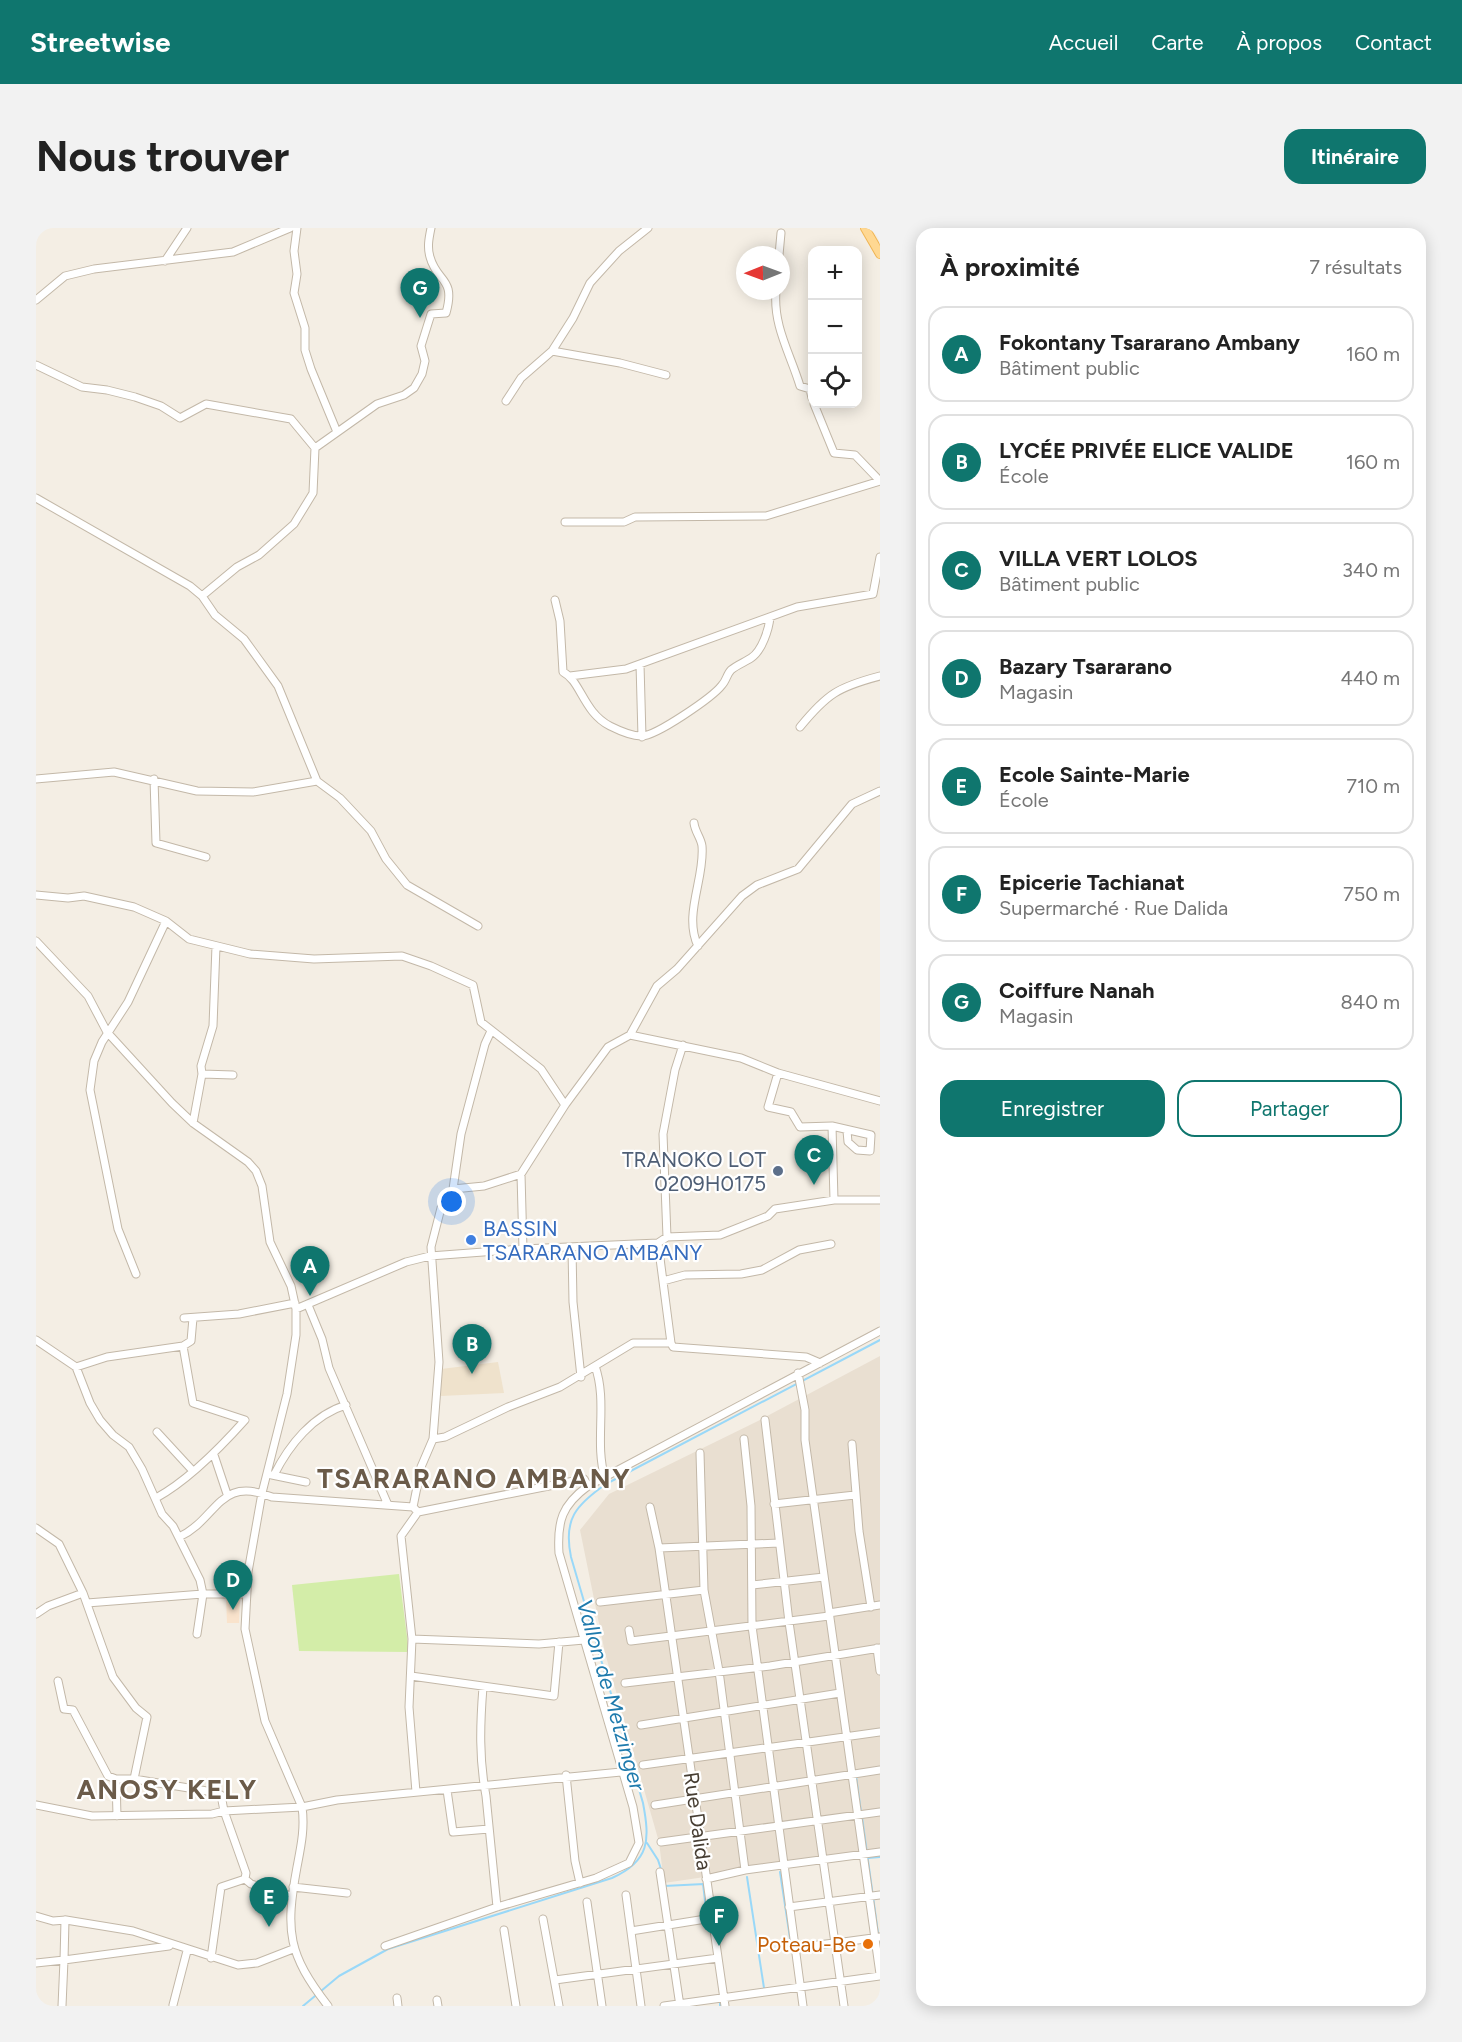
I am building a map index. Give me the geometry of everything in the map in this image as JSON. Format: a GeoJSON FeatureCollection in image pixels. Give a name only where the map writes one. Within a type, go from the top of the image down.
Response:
{"type":"FeatureCollection","features":[{"type":"Feature","properties":{"kind":"main road"},"geometry":{"type":"LineString","coordinates":[[865,228],[880,253]]}},
{"type":"Feature","properties":{"kind":"street"},"geometry":{"type":"LineString","coordinates":[[165,261],[187,228]]}},
{"type":"Feature","properties":{"kind":"street"},"geometry":{"type":"LineString","coordinates":[[36,300],[65,276],[94,269],[232,252],[290,228]]}},
{"type":"Feature","properties":{"kind":"street"},"geometry":{"type":"LineString","coordinates":[[297,228],[294,251],[297,274],[294,293],[304,328],[305,350],[337,432]]}},
{"type":"Feature","properties":{"kind":"street"},"geometry":{"type":"LineString","coordinates":[[315,448],[377,404],[404,396],[414,388],[422,374],[425,361],[421,346],[431,314],[446,313],[450,299],[447,281],[434,267],[430,256],[431,228]]}},
{"type":"Feature","properties":{"kind":"street"},"geometry":{"type":"LineString","coordinates":[[506,400],[521,378],[552,351],[573,318],[590,282],[620,250],[648,228]]}},
{"type":"Feature","properties":{"kind":"street"},"geometry":{"type":"LineString","coordinates":[[780,246],[781,233]]}},
{"type":"Feature","properties":{"kind":"street"},"geometry":{"type":"LineString","coordinates":[[775,300],[782,344],[800,386],[808,388]]}},
{"type":"Feature","properties":{"kind":"street"},"geometry":{"type":"LineString","coordinates":[[552,351],[620,363],[666,375]]}},
{"type":"Feature","properties":{"kind":"street"},"geometry":{"type":"LineString","coordinates":[[36,365],[82,387],[135,397],[161,406],[180,418],[206,404],[291,419],[303,431],[315,448],[313,493],[294,524],[260,555],[237,567],[202,596]]}},
{"type":"Feature","properties":{"kind":"street"},"geometry":{"type":"LineString","coordinates":[[565,522],[624,522],[635,517],[766,516],[880,481],[855,456],[834,453],[816,408]]}},
{"type":"Feature","properties":{"kind":"street"},"geometry":{"type":"LineString","coordinates":[[36,498],[190,586],[202,596],[215,615],[244,639],[278,686],[317,781],[340,798],[371,831],[386,859],[407,885],[478,926]]}},
{"type":"Feature","properties":{"kind":"street"},"geometry":{"type":"LineString","coordinates":[[570,676],[626,669],[797,607],[873,594],[880,557]]}},
{"type":"Feature","properties":{"kind":"street"},"geometry":{"type":"LineString","coordinates":[[555,600],[560,621],[563,672],[570,676],[586,707],[596,716],[610,726],[642,736],[658,731],[722,686],[730,670],[754,656],[770,627],[770,617]]}},
{"type":"Feature","properties":{"kind":"street"},"geometry":{"type":"LineString","coordinates":[[640,664],[642,736]]}},
{"type":"Feature","properties":{"kind":"street"},"geometry":{"type":"LineString","coordinates":[[800,727],[822,700],[838,690],[880,676]]}},
{"type":"Feature","properties":{"kind":"street"},"geometry":{"type":"LineString","coordinates":[[36,779],[114,772],[154,779],[178,787],[217,792],[253,792],[317,781]]}},
{"type":"Feature","properties":{"kind":"street"},"geometry":{"type":"LineString","coordinates":[[154,779],[156,843],[206,857]]}},
{"type":"Feature","properties":{"kind":"street"},"geometry":{"type":"LineString","coordinates":[[523,1249],[520,1174],[565,1105],[608,1047],[630,1035],[657,986],[677,969],[742,896],[757,885],[798,868],[852,804],[880,791]]}},
{"type":"Feature","properties":{"kind":"street"},"geometry":{"type":"LineString","coordinates":[[694,824],[702,844],[699,891],[693,920],[698,945]]}},
{"type":"Feature","properties":{"kind":"street"},"geometry":{"type":"LineString","coordinates":[[36,895],[68,898],[84,896],[134,907],[166,921],[189,939],[250,954],[289,958],[402,956],[431,966],[473,985],[481,1022],[541,1069],[565,1105]]}},
{"type":"Feature","properties":{"kind":"street"},"geometry":{"type":"LineString","coordinates":[[136,1274],[118,1229],[90,1090],[94,1061],[107,1032],[128,1002],[166,921]]}},
{"type":"Feature","properties":{"kind":"street"},"geometry":{"type":"LineString","coordinates":[[36,941],[88,996],[107,1032],[193,1123],[256,1171],[262,1186],[270,1242],[291,1287],[296,1306],[293,1365],[271,1474]]}},
{"type":"Feature","properties":{"kind":"street"},"geometry":{"type":"LineString","coordinates":[[193,1123],[202,1074],[201,1066],[213,1026],[216,946]]}},
{"type":"Feature","properties":{"kind":"street"},"geometry":{"type":"LineString","coordinates":[[416,1792],[409,1707],[412,1639],[400,1536],[415,1509],[421,1467],[433,1440],[439,1362],[430,1256],[441,1208],[453,1190],[461,1134],[484,1044],[491,1031]]}},
{"type":"Feature","properties":{"kind":"street"},"geometry":{"type":"LineString","coordinates":[[630,1035],[741,1058],[778,1073],[880,1101]]}},
{"type":"Feature","properties":{"kind":"street"},"geometry":{"type":"LineString","coordinates":[[667,1238],[663,1134],[675,1070],[683,1045]]}},
{"type":"Feature","properties":{"kind":"street"},"geometry":{"type":"LineString","coordinates":[[778,1073],[768,1107],[791,1112],[800,1127],[832,1126],[847,1131]]}},
{"type":"Feature","properties":{"kind":"street"},"geometry":{"type":"LineString","coordinates":[[202,1074],[233,1075]]}},
{"type":"Feature","properties":{"kind":"street"},"geometry":{"type":"LineString","coordinates":[[832,1126],[834,1200]]}},
{"type":"Feature","properties":{"kind":"street"},"geometry":{"type":"LineString","coordinates":[[453,1190],[484,1186],[520,1174]]}},
{"type":"Feature","properties":{"kind":"street"},"geometry":{"type":"LineString","coordinates":[[184,1318],[308,1305],[362,1280],[430,1256],[658,1243],[667,1238],[720,1234],[768,1216],[775,1209],[834,1200],[880,1200]]}},
{"type":"Feature","properties":{"kind":"street"},"geometry":{"type":"LineString","coordinates":[[658,1243],[673,1347],[806,1357],[820,1363]]}},
{"type":"Feature","properties":{"kind":"street"},"geometry":{"type":"LineString","coordinates":[[663,1281],[685,1275],[741,1274],[762,1270],[799,1250],[831,1244]]}},
{"type":"Feature","properties":{"kind":"street"},"geometry":{"type":"LineString","coordinates":[[572,1248],[573,1302],[581,1377]]}},
{"type":"Feature","properties":{"kind":"street"},"geometry":{"type":"LineString","coordinates":[[308,1305],[322,1339],[329,1368],[388,1505]]}},
{"type":"Feature","properties":{"kind":"street"},"geometry":{"type":"LineString","coordinates":[[76,1367],[107,1357],[183,1346],[191,1341],[193,1318]]}},
{"type":"Feature","properties":{"kind":"street"},"geometry":{"type":"LineString","coordinates":[[384,1946],[580,1883],[629,1863],[639,1843],[633,1807],[567,1587],[558,1536],[567,1503],[588,1486],[880,1331]]}},
{"type":"Feature","properties":{"kind":"street"},"geometry":{"type":"LineString","coordinates":[[36,1340],[76,1367],[90,1403],[100,1420],[113,1435],[129,1447],[162,1514],[179,1537],[200,1580],[203,1594],[197,1634]]}},
{"type":"Feature","properties":{"kind":"street"},"geometry":{"type":"LineString","coordinates":[[433,1440],[445,1437],[581,1377],[633,1343],[671,1343]]}},
{"type":"Feature","properties":{"kind":"street"},"geometry":{"type":"LineString","coordinates":[[156,1498],[214,1455],[245,1420],[193,1403],[183,1346]]}},
{"type":"Feature","properties":{"kind":"street"},"geometry":{"type":"LineString","coordinates":[[595,1366],[601,1400],[605,1478]]}},
{"type":"Feature","properties":{"kind":"street"},"geometry":{"type":"LineString","coordinates":[[664,2006],[880,1975],[877,1937],[869,1897],[813,1500],[798,1373]]}},
{"type":"Feature","properties":{"kind":"street"},"geometry":{"type":"LineString","coordinates":[[328,2006],[302,1971],[293,1949],[291,1896],[304,1831],[302,1807],[265,1721],[246,1645],[246,1594],[262,1492],[271,1474],[311,1424],[321,1415],[346,1405]]}},
{"type":"Feature","properties":{"kind":"street"},"geometry":{"type":"LineString","coordinates":[[765,1420],[789,1622],[843,2006]]}},
{"type":"Feature","properties":{"kind":"street"},"geometry":{"type":"LineString","coordinates":[[157,1432],[192,1470]]}},
{"type":"Feature","properties":{"kind":"street"},"geometry":{"type":"LineString","coordinates":[[744,1439],[752,1543],[752,1626],[803,2006]]}},
{"type":"Feature","properties":{"kind":"street"},"geometry":{"type":"LineString","coordinates":[[852,1444],[855,1495],[871,1607]]}},
{"type":"Feature","properties":{"kind":"street"},"geometry":{"type":"LineString","coordinates":[[700,1453],[705,1590],[710,1630],[719,1671],[745,1870]]}},
{"type":"Feature","properties":{"kind":"street"},"geometry":{"type":"LineString","coordinates":[[214,1455],[227,1494]]}},
{"type":"Feature","properties":{"kind":"street"},"geometry":{"type":"LineString","coordinates":[[271,1474],[306,1482]]}},
{"type":"Feature","properties":{"kind":"street"},"geometry":{"type":"LineString","coordinates":[[179,1537],[227,1494],[251,1490],[272,1497],[415,1509],[584,1479],[588,1486]]}},
{"type":"Feature","properties":{"kind":"street"},"geometry":{"type":"LineString","coordinates":[[774,1504],[855,1495]]}},
{"type":"Feature","properties":{"kind":"street","name":"Rue Dalida"},"geometry":{"type":"LineString","coordinates":[[650,1507],[666,1594],[725,2006]]}},
{"type":"Feature","properties":{"kind":"street"},"geometry":{"type":"LineString","coordinates":[[36,1528],[59,1544],[83,1593],[113,1677],[136,1708],[147,1717],[134,1779]]}},
{"type":"Feature","properties":{"kind":"street"},"geometry":{"type":"LineString","coordinates":[[659,1548],[779,1543]]}},
{"type":"Feature","properties":{"kind":"street"},"geometry":{"type":"LineString","coordinates":[[752,1585],[824,1577]]}},
{"type":"Feature","properties":{"kind":"street"},"geometry":{"type":"LineString","coordinates":[[600,1602],[705,1590]]}},
{"type":"Feature","properties":{"kind":"street"},"geometry":{"type":"LineString","coordinates":[[36,1614],[48,1606],[83,1593]]}},
{"type":"Feature","properties":{"kind":"street"},"geometry":{"type":"LineString","coordinates":[[87,1603],[203,1594],[246,1594]]}},
{"type":"Feature","properties":{"kind":"street"},"geometry":{"type":"LineString","coordinates":[[629,1630],[631,1641],[789,1622],[880,1605]]}},
{"type":"Feature","properties":{"kind":"street"},"geometry":{"type":"LineString","coordinates":[[412,1639],[539,1644],[584,1640]]}},
{"type":"Feature","properties":{"kind":"street"},"geometry":{"type":"LineString","coordinates":[[411,1676],[554,1696],[559,1642]]}},
{"type":"Feature","properties":{"kind":"street"},"geometry":{"type":"LineString","coordinates":[[625,1683],[757,1667],[879,1648],[880,1671]]}},
{"type":"Feature","properties":{"kind":"street"},"geometry":{"type":"LineString","coordinates":[[58,1681],[64,1709],[72,1710],[108,1776],[220,1795],[246,1873],[245,1879]]}},
{"type":"Feature","properties":{"kind":"street"},"geometry":{"type":"LineString","coordinates":[[483,1687],[479,1746],[481,1781],[484,1786],[497,1908]]}},
{"type":"Feature","properties":{"kind":"street"},"geometry":{"type":"LineString","coordinates":[[641,1725],[840,1693]]}},
{"type":"Feature","properties":{"kind":"street"},"geometry":{"type":"LineString","coordinates":[[643,1766],[880,1732]]}},
{"type":"Feature","properties":{"kind":"street"},"geometry":{"type":"LineString","coordinates":[[655,1805],[880,1770]]}},
{"type":"Feature","properties":{"kind":"street"},"geometry":{"type":"LineString","coordinates":[[36,1805],[92,1816],[212,1814],[224,1811],[302,1807],[337,1800],[484,1786],[566,1775],[621,1772]]}},
{"type":"Feature","properties":{"kind":"street"},"geometry":{"type":"LineString","coordinates":[[566,1775],[575,1861],[580,1883]]}},
{"type":"Feature","properties":{"kind":"street"},"geometry":{"type":"LineString","coordinates":[[116,1779],[117,1816]]}},
{"type":"Feature","properties":{"kind":"street"},"geometry":{"type":"LineString","coordinates":[[447,1790],[453,1832],[489,1829]]}},
{"type":"Feature","properties":{"kind":"street"},"geometry":{"type":"LineString","coordinates":[[662,1842],[880,1812]]}},
{"type":"Feature","properties":{"kind":"street"},"geometry":{"type":"LineString","coordinates":[[706,1879],[783,1864],[880,1852]]}},
{"type":"Feature","properties":{"kind":"street"},"geometry":{"type":"LineString","coordinates":[[660,1872],[680,2005]]}},
{"type":"Feature","properties":{"kind":"street"},"geometry":{"type":"LineString","coordinates":[[245,1879],[251,1884],[291,1896]]}},
{"type":"Feature","properties":{"kind":"street"},"geometry":{"type":"LineString","coordinates":[[211,1958],[221,1887],[245,1879]]}},
{"type":"Feature","properties":{"kind":"street"},"geometry":{"type":"LineString","coordinates":[[293,1887],[347,1893]]}},
{"type":"Feature","properties":{"kind":"street"},"geometry":{"type":"LineString","coordinates":[[626,1895],[641,2006]]}},
{"type":"Feature","properties":{"kind":"street"},"geometry":{"type":"LineString","coordinates":[[789,1907],[880,1895]]}},
{"type":"Feature","properties":{"kind":"street"},"geometry":{"type":"LineString","coordinates":[[587,1902],[602,2006]]}},
{"type":"Feature","properties":{"kind":"street"},"geometry":{"type":"LineString","coordinates":[[36,1916],[53,1921],[65,1920],[133,1931],[187,1951],[238,1965],[257,1963],[293,1949]]}},
{"type":"Feature","properties":{"kind":"street"},"geometry":{"type":"LineString","coordinates":[[631,1931],[712,1918]]}},
{"type":"Feature","properties":{"kind":"street"},"geometry":{"type":"LineString","coordinates":[[543,1919],[559,2006]]}},
{"type":"Feature","properties":{"kind":"street"},"geometry":{"type":"LineString","coordinates":[[62,2006],[65,1920]]}},
{"type":"Feature","properties":{"kind":"street"},"geometry":{"type":"LineString","coordinates":[[504,1930],[516,2006]]}},
{"type":"Feature","properties":{"kind":"street"},"geometry":{"type":"LineString","coordinates":[[794,1948],[877,1937]]}},
{"type":"Feature","properties":{"kind":"street"},"geometry":{"type":"LineString","coordinates":[[36,1963],[172,1946]]}},
{"type":"Feature","properties":{"kind":"street"},"geometry":{"type":"LineString","coordinates":[[173,2004],[187,1951]]}},
{"type":"Feature","properties":{"kind":"street"},"geometry":{"type":"LineString","coordinates":[[555,1980],[718,1958]]}},
{"type":"Feature","properties":{"kind":"shaded area"},"geometry":{"type":"Polygon","coordinates":[[[880,1356],[880,1851],[664,1883],[659,1842],[605,1653],[580,1530],[609,1494],[758,1421],[880,1356]]]}},
{"type":"Feature","properties":{"kind":"shaded area"},"geometry":{"type":"Polygon","coordinates":[[[498,1362],[504,1393],[441,1396],[441,1369],[498,1362]]]}},
{"type":"Feature","properties":{"kind":"shaded area"},"geometry":{"type":"Polygon","coordinates":[[[240,1596],[239,1623],[227,1623],[226,1597],[240,1596]]]}},
{"type":"Feature","properties":{"kind":"green space"},"geometry":{"type":"Polygon","coordinates":[[[399,1574],[409,1652],[299,1651],[292,1585],[399,1574]]]}},
{"type":"Feature","properties":{"kind":"waterway","name":"Vallon de Metzinger"},"geometry":{"type":"LineString","coordinates":[[303,2006],[339,1976],[388,1949],[612,1878],[634,1864],[640,1857],[646,1839],[643,1803],[571,1557],[569,1533],[574,1514],[587,1499],[606,1484],[880,1340]]}},
{"type":"Feature","properties":{"kind":"waterway"},"geometry":{"type":"LineString","coordinates":[[856,1776],[861,1812]]}},
{"type":"Feature","properties":{"kind":"waterway"},"geometry":{"type":"LineString","coordinates":[[862,1817],[878,1933]]}},
{"type":"Feature","properties":{"kind":"waterway"},"geometry":{"type":"LineString","coordinates":[[647,1843],[658,1860],[662,1872]]}},
{"type":"Feature","properties":{"kind":"waterway"},"geometry":{"type":"LineString","coordinates":[[868,1858],[880,1857]]}},
{"type":"Feature","properties":{"kind":"waterway"},"geometry":{"type":"LineString","coordinates":[[780,1872],[790,1938]]}},
{"type":"Feature","properties":{"kind":"waterway"},"geometry":{"type":"LineString","coordinates":[[747,1877],[764,1988]]}},
{"type":"Feature","properties":{"kind":"waterway"},"geometry":{"type":"LineString","coordinates":[[703,1884],[707,1917]]}},
{"type":"Feature","properties":{"kind":"waterway"},"geometry":{"type":"LineString","coordinates":[[664,1886],[704,1884]]}},
{"type":"Feature","properties":{"kind":"place","name":"Coiffure Nanah"},"geometry":{"type":"Point","coordinates":[420,318]}},
{"type":"Feature","properties":{"kind":"place","name":"TRANOKO LOT 0209H0175"},"geometry":{"type":"Point","coordinates":[778,1171]}},
{"type":"Feature","properties":{"kind":"place","name":"VILLA VERT LOLOS"},"geometry":{"type":"Point","coordinates":[814,1185]}},
{"type":"Feature","properties":{"kind":"place","name":"BASSIN TSARARANO AMBANY"},"geometry":{"type":"Point","coordinates":[471,1240]}},
{"type":"Feature","properties":{"kind":"place","name":"Fokontany Tsararano Ambany"},"geometry":{"type":"Point","coordinates":[310,1296]}},
{"type":"Feature","properties":{"kind":"place","name":"LYCÉE PRIVÉE ELICE VALIDE"},"geometry":{"type":"Point","coordinates":[472,1374]}},
{"type":"Feature","properties":{"kind":"place","name":"Bazary Tsararano"},"geometry":{"type":"Point","coordinates":[233,1610]}},
{"type":"Feature","properties":{"kind":"place","name":"Ecole Sainte-Marie"},"geometry":{"type":"Point","coordinates":[269,1927]}},
{"type":"Feature","properties":{"kind":"place","name":"Poteau-Be"},"geometry":{"type":"Point","coordinates":[868,1944]}},
{"type":"Feature","properties":{"kind":"place","name":"Epicerie Tachianat"},"geometry":{"type":"Point","coordinates":[719,1946]}},
{"type":"Feature","properties":{"kind":"district","name":"TSARARANO AMBANY"},"geometry":{"type":"Point","coordinates":[474,1478]}},
{"type":"Feature","properties":{"kind":"district","name":"ANOSY KELY"},"geometry":{"type":"Point","coordinates":[167,1789]}}]}
